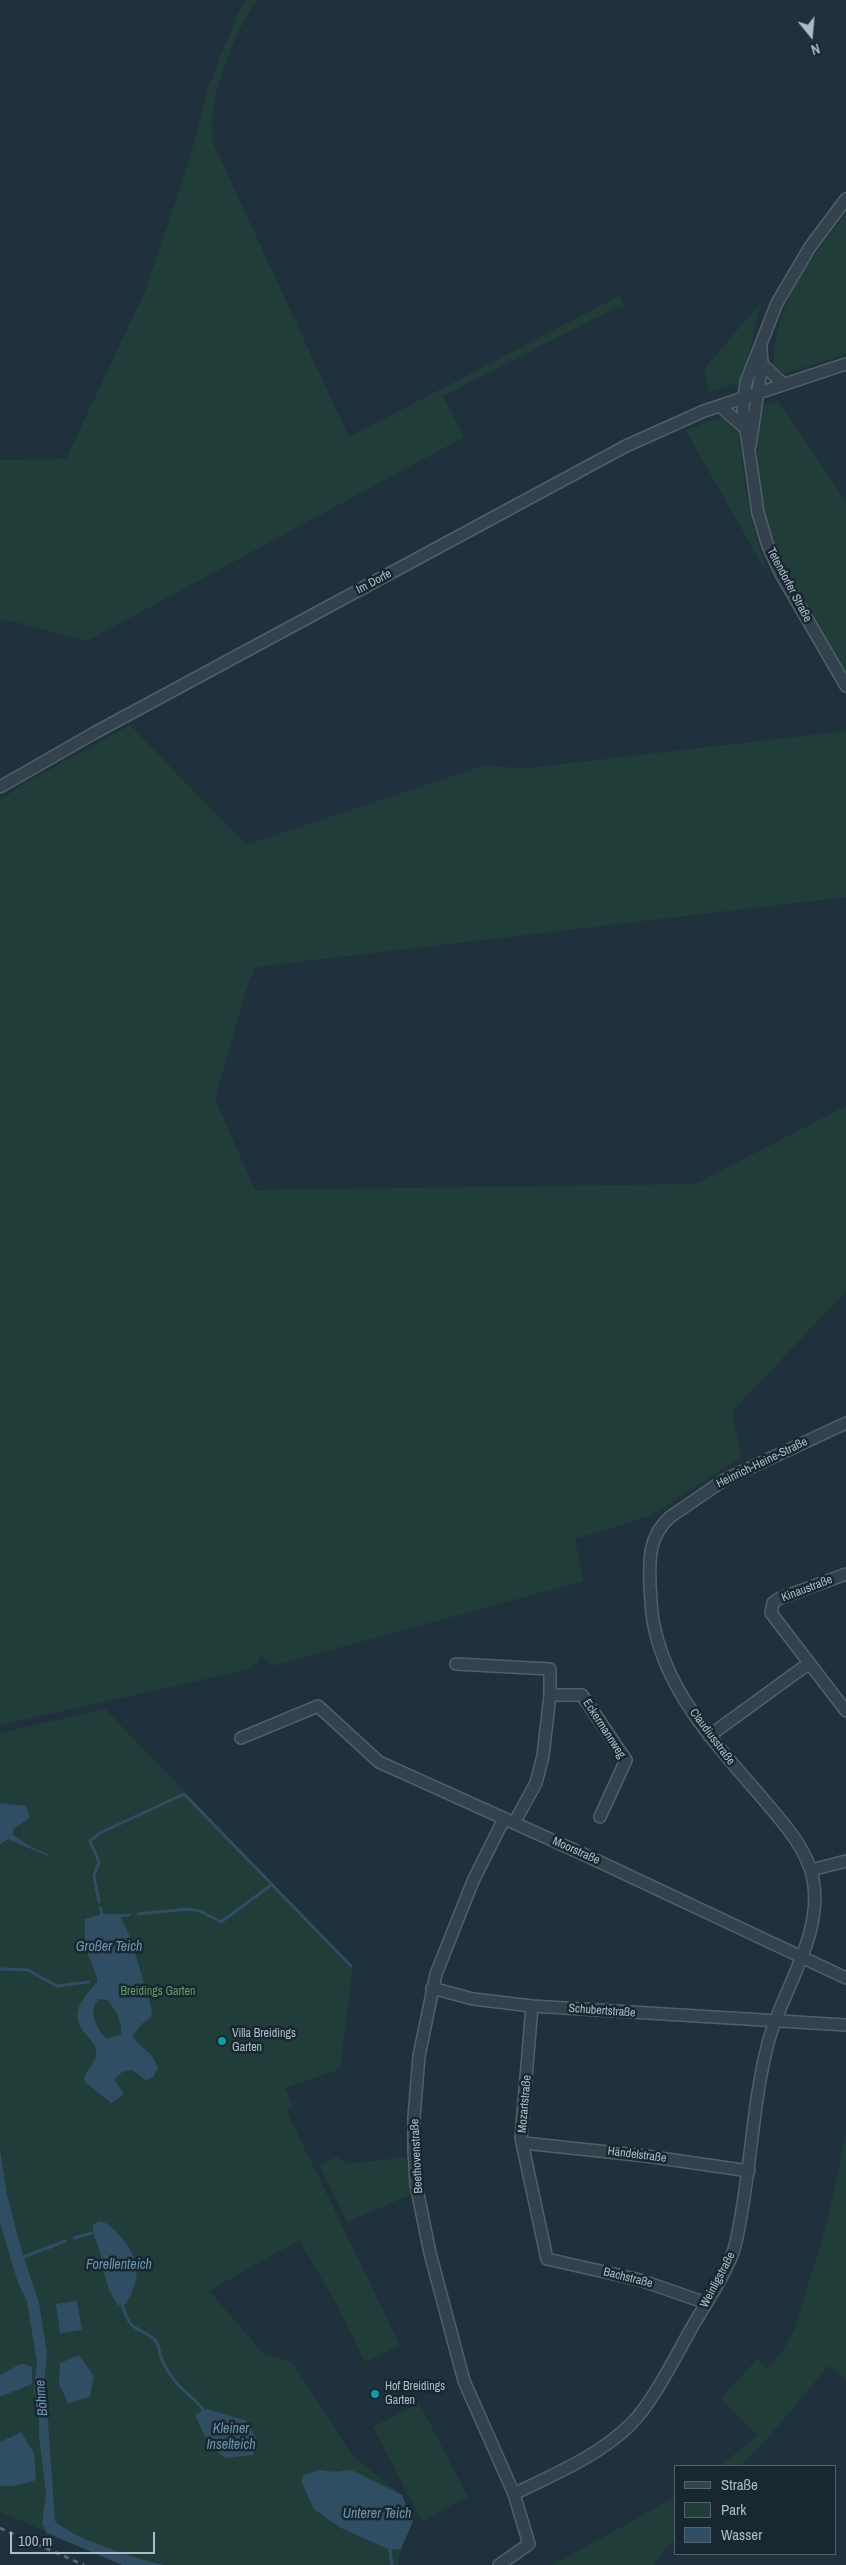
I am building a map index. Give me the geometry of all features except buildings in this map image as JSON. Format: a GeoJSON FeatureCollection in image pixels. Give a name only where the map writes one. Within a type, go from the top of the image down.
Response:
{"type":"FeatureCollection","features":[{"type":"Feature","properties":{"kind":"street","name":"Tetendorfer Straße"},"geometry":{"type":"LineString","coordinates":[[846,199],[792,275],[777,303],[753,362],[743,398],[744,427],[750,446],[758,513],[768,546],[781,574],[846,686]]}},
{"type":"Feature","properties":{"kind":"street","name":"Tetendorfer Straße"},"geometry":{"type":"LineString","coordinates":[[750,446],[762,364],[761,346]]}},
{"type":"Feature","properties":{"kind":"street"},"geometry":{"type":"LineString","coordinates":[[762,364],[783,384]]}},
{"type":"Feature","properties":{"kind":"street","name":"Im Dorfe"},"geometry":{"type":"LineString","coordinates":[[0,787],[102,728],[626,446],[720,406],[846,364]]}},
{"type":"Feature","properties":{"kind":"street"},"geometry":{"type":"LineString","coordinates":[[720,406],[744,427]]}},
{"type":"Feature","properties":{"kind":"street","name":"Heinrich-Heine-Straße"},"geometry":{"type":"LineString","coordinates":[[681,1508],[724,1480],[846,1423]]}},
{"type":"Feature","properties":{"kind":"street","name":"Claudiusstraße"},"geometry":{"type":"LineString","coordinates":[[681,1508],[663,1523],[652,1541],[649,1567],[655,1631],[668,1670],[709,1736],[778,1818],[793,1838],[811,1870],[815,1910],[800,1958]]}},
{"type":"Feature","properties":{"kind":"street","name":"Kinaustraße"},"geometry":{"type":"LineString","coordinates":[[808,1664],[773,1618],[771,1608],[778,1599],[846,1574]]}},
{"type":"Feature","properties":{"kind":"street","name":"Beethovenstraße"},"geometry":{"type":"LineString","coordinates":[[456,1664],[550,1670],[550,1695],[543,1756],[536,1783],[509,1821],[473,1881],[432,1988],[419,2056],[414,2117],[416,2184],[430,2252],[464,2381],[514,2494],[529,2544],[499,2565]]}},
{"type":"Feature","properties":{"kind":"street"},"geometry":{"type":"LineString","coordinates":[[709,1736],[808,1664],[846,1711]]}},
{"type":"Feature","properties":{"kind":"street","name":"Eckermannweg"},"geometry":{"type":"LineString","coordinates":[[550,1695],[582,1695],[626,1760],[600,1817]]}},
{"type":"Feature","properties":{"kind":"street","name":"Moorstraße"},"geometry":{"type":"LineString","coordinates":[[241,1738],[318,1706],[378,1762],[585,1854],[800,1958],[846,1978]]}},
{"type":"Feature","properties":{"kind":"street"},"geometry":{"type":"LineString","coordinates":[[811,1870],[846,1861]]}},
{"type":"Feature","properties":{"kind":"street","name":"Weinligstraße"},"geometry":{"type":"LineString","coordinates":[[514,2494],[588,2457],[632,2423],[657,2387],[706,2303],[734,2250],[749,2171],[763,2062],[774,2022],[800,1958]]}},
{"type":"Feature","properties":{"kind":"street","name":"Schubertstraße"},"geometry":{"type":"LineString","coordinates":[[432,1988],[473,1999],[532,2006],[846,2025]]}},
{"type":"Feature","properties":{"kind":"street","name":"Mozartstraße"},"geometry":{"type":"LineString","coordinates":[[532,2006],[521,2138],[524,2143],[547,2259]]}},
{"type":"Feature","properties":{"kind":"street","name":"Händelstraße"},"geometry":{"type":"LineString","coordinates":[[524,2143],[646,2156],[749,2171]]}},
{"type":"Feature","properties":{"kind":"street","name":"Bachstraße"},"geometry":{"type":"LineString","coordinates":[[547,2259],[640,2280],[679,2292],[706,2303]]}},
{"type":"Feature","properties":{"kind":"green space"},"geometry":{"type":"Polygon","coordinates":[[[246,0],[257,0],[236,38],[217,89],[212,119],[213,143],[349,437],[619,296],[625,308],[617,307],[443,396],[464,437],[87,641],[3,619],[0,623],[0,460],[66,459],[146,289],[188,165],[209,85],[238,13],[246,0]]]}},
{"type":"Feature","properties":{"kind":"green space"},"geometry":{"type":"Polygon","coordinates":[[[846,213],[846,354],[783,374],[773,365],[775,341],[787,301],[807,266],[846,213]]]}},
{"type":"Feature","properties":{"kind":"green space"},"geometry":{"type":"Polygon","coordinates":[[[761,302],[742,382],[709,392],[704,369],[761,302]]]}},
{"type":"Feature","properties":{"kind":"green space"},"geometry":{"type":"Polygon","coordinates":[[[778,401],[846,503],[846,673],[791,578],[777,547],[766,515],[759,481],[758,445],[763,406],[778,401]]]}},
{"type":"Feature","properties":{"kind":"green space"},"geometry":{"type":"Polygon","coordinates":[[[726,417],[734,423],[739,432],[745,484],[752,521],[768,575],[686,431],[711,420],[726,417]]]}},
{"type":"Feature","properties":{"kind":"green space"},"geometry":{"type":"Polygon","coordinates":[[[130,725],[246,845],[483,766],[528,768],[846,731],[846,897],[255,967],[246,990],[215,1099],[255,1190],[695,1184],[846,1106],[846,1291],[732,1412],[741,1457],[650,1516],[575,1539],[583,1581],[272,1666],[261,1655],[259,1662],[246,1670],[0,1725],[0,801],[18,787],[130,725]]]}},
{"type":"Feature","properties":{"kind":"green space","name":"Breidings Garten"},"geometry":{"type":"Polygon","coordinates":[[[105,1709],[353,1966],[340,2069],[285,2088],[293,2106],[286,2110],[400,2345],[365,2362],[336,2303],[299,2240],[209,2291],[264,2354],[292,2362],[352,2455],[402,2495],[413,2521],[401,2549],[398,2565],[125,2565],[0,2512],[0,2486],[15,2486],[20,2432],[0,2442],[0,2397],[32,2384],[32,2367],[22,2363],[0,2375],[0,1733],[105,1709]]]}},
{"type":"Feature","properties":{"kind":"green space"},"geometry":{"type":"Polygon","coordinates":[[[846,2134],[846,2380],[829,2365],[768,2438],[740,2465],[721,2465],[758,2435],[721,2398],[757,2359],[767,2368],[780,2355],[794,2331],[827,2223],[846,2134]]]}},
{"type":"Feature","properties":{"kind":"green space"},"geometry":{"type":"Polygon","coordinates":[[[337,2157],[347,2164],[406,2157],[412,2194],[347,2222],[319,2165],[337,2157]]]}},
{"type":"Feature","properties":{"kind":"green space"},"geometry":{"type":"Polygon","coordinates":[[[419,2403],[468,2497],[422,2521],[373,2427],[419,2403]]]}},
{"type":"Feature","properties":{"kind":"green space"},"geometry":{"type":"Polygon","coordinates":[[[674,2498],[674,2538],[654,2565],[553,2565],[674,2498]]]}},
{"type":"Feature","properties":{"kind":"water"},"geometry":{"type":"Polygon","coordinates":[[[0,1803],[26,1806],[30,1818],[13,1829],[13,1835],[48,1856],[8,1839],[0,1844],[0,1803]]]}},
{"type":"Feature","properties":{"kind":"water","name":"Großer Teich"},"geometry":{"type":"Polygon","coordinates":[[[102,1914],[119,1914],[131,1939],[152,2010],[151,2018],[143,2023],[133,2035],[133,2038],[152,2056],[158,2068],[153,2077],[146,2080],[132,2070],[122,2072],[114,2080],[123,2092],[122,2096],[111,2103],[86,2083],[84,2078],[94,2061],[96,2048],[82,2029],[77,2014],[86,1995],[97,1982],[85,1946],[85,1919],[102,1914]],[[99,1999],[95,2004],[94,2014],[97,2026],[107,2039],[121,2034],[121,2029],[118,2016],[107,2000],[99,1999]]]}},
{"type":"Feature","properties":{"kind":"water","name":"Böhme"},"geometry":{"type":"Polygon","coordinates":[[[0,2150],[7,2195],[22,2252],[39,2303],[47,2353],[44,2385],[55,2521],[76,2535],[123,2553],[164,2565],[122,2565],[47,2533],[42,2524],[46,2494],[39,2437],[39,2404],[34,2394],[37,2363],[27,2301],[18,2283],[0,2223],[0,2150]]]}},
{"type":"Feature","properties":{"kind":"water","name":"Forellenteich"},"geometry":{"type":"Polygon","coordinates":[[[98,2221],[108,2224],[115,2231],[127,2244],[135,2260],[135,2285],[126,2304],[118,2305],[108,2286],[93,2232],[93,2225],[98,2221]]]}},
{"type":"Feature","properties":{"kind":"water"},"geometry":{"type":"Polygon","coordinates":[[[77,2301],[82,2330],[60,2333],[56,2304],[77,2301]]]}},
{"type":"Feature","properties":{"kind":"water"},"geometry":{"type":"Polygon","coordinates":[[[79,2355],[94,2376],[90,2397],[68,2403],[59,2384],[60,2363],[79,2355]]]}},
{"type":"Feature","properties":{"kind":"water"},"geometry":{"type":"Polygon","coordinates":[[[22,2363],[32,2367],[32,2384],[0,2397],[0,2375],[22,2363]]]}},
{"type":"Feature","properties":{"kind":"water","name":"Kleiner Inselteich"},"geometry":{"type":"Polygon","coordinates":[[[206,2409],[245,2420],[256,2438],[253,2455],[226,2458],[210,2447],[195,2415],[206,2409]]]}},
{"type":"Feature","properties":{"kind":"water"},"geometry":{"type":"Polygon","coordinates":[[[21,2432],[34,2453],[36,2480],[15,2486],[0,2486],[0,2442],[21,2432]]]}},
{"type":"Feature","properties":{"kind":"water","name":"Unterer Teich"},"geometry":{"type":"Polygon","coordinates":[[[320,2470],[334,2472],[351,2470],[402,2495],[413,2521],[401,2549],[390,2550],[339,2527],[314,2509],[301,2481],[304,2475],[320,2470]]]}},
{"type":"Feature","properties":{"kind":"waterway"},"geometry":{"type":"LineString","coordinates":[[99,1902],[94,1876],[99,1862],[90,1841],[100,1833],[184,1794],[351,1966]]}},
{"type":"Feature","properties":{"kind":"waterway"},"geometry":{"type":"LineString","coordinates":[[138,1914],[188,1909],[200,1911],[221,1922],[270,1886]]}},
{"type":"Feature","properties":{"kind":"waterway"},"geometry":{"type":"LineString","coordinates":[[100,1908],[102,1914]]}},
{"type":"Feature","properties":{"kind":"waterway"},"geometry":{"type":"LineString","coordinates":[[119,1916],[129,1915]]}},
{"type":"Feature","properties":{"kind":"waterway"},"geometry":{"type":"LineString","coordinates":[[0,1969],[28,1970],[57,1986],[89,1982]]}},
{"type":"Feature","properties":{"kind":"waterway"},"geometry":{"type":"LineString","coordinates":[[74,2238],[92,2233]]}},
{"type":"Feature","properties":{"kind":"waterway"},"geometry":{"type":"LineString","coordinates":[[21,2258],[65,2241]]}},
{"type":"Feature","properties":{"kind":"waterway"},"geometry":{"type":"LineString","coordinates":[[122,2304],[131,2324],[156,2341],[162,2359],[172,2377],[203,2410]]}},
{"type":"Feature","properties":{"kind":"waterway"},"geometry":{"type":"LineString","coordinates":[[390,2550],[392,2565]]}},
{"type":"Feature","properties":{"kind":"railway"},"geometry":{"type":"LineString","coordinates":[[0,2528],[84,2565]]}},
{"type":"Feature","properties":{"kind":"place","name":"Villa Breidings Garten"},"geometry":{"type":"Point","coordinates":[222,2041]}},
{"type":"Feature","properties":{"kind":"place","name":"Hof Breidings Garten"},"geometry":{"type":"Point","coordinates":[375,2394]}}]}
